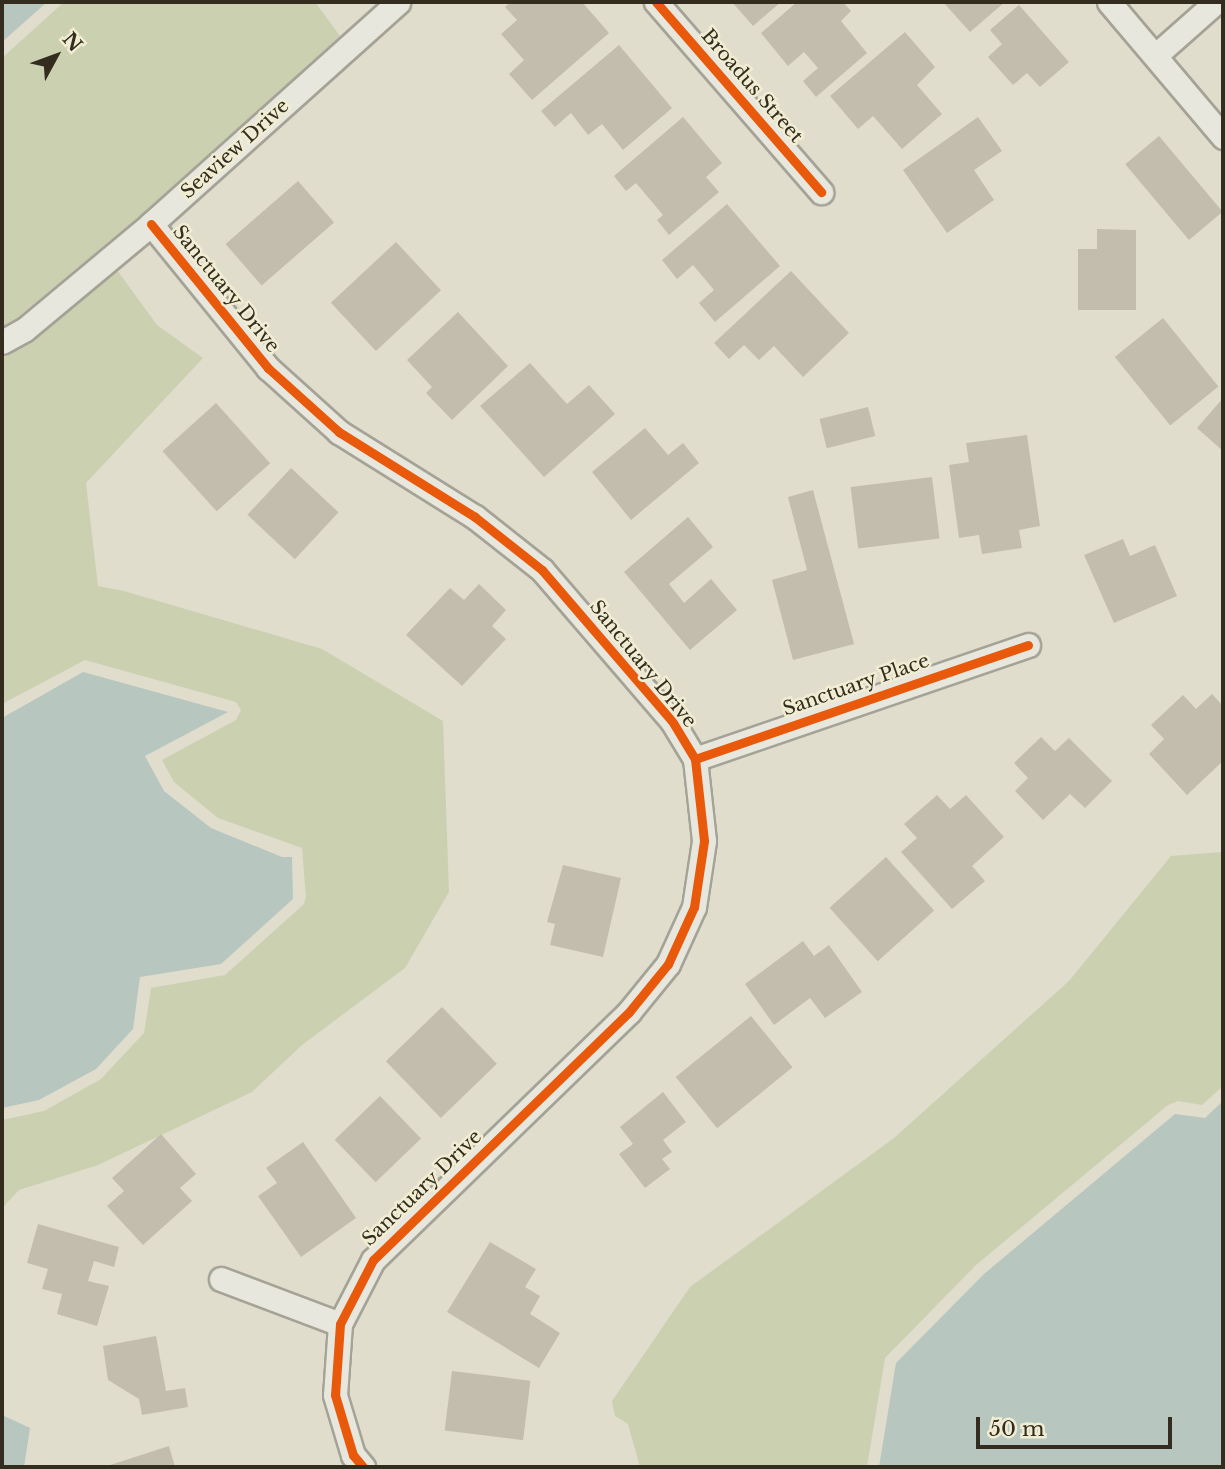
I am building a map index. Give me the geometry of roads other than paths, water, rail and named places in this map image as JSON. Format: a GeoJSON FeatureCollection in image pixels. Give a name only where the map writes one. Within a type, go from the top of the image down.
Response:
{"type":"FeatureCollection","features":[{"type":"Feature","properties":{"kind":"street","name":"Seaview Drive"},"geometry":{"type":"LineString","coordinates":[[2,342],[24,330],[151,224],[398,2]]}},
{"type":"Feature","properties":{"kind":"street","name":"Broadus Street"},"geometry":{"type":"LineString","coordinates":[[656,2],[821,192]]}},
{"type":"Feature","properties":{"kind":"street"},"geometry":{"type":"LineString","coordinates":[[1109,2],[1223,137]]}},
{"type":"Feature","properties":{"kind":"street"},"geometry":{"type":"LineString","coordinates":[[1156,55],[1216,2]]}},
{"type":"Feature","properties":{"kind":"street","name":"Sanctuary Drive"},"geometry":{"type":"LineString","coordinates":[[151,224],[268,368],[339,432],[475,517],[542,570],[672,721],[695,758],[704,841],[694,907],[668,964],[629,1012],[373,1260],[340,1324],[335,1395],[353,1455],[363,1467]]}},
{"type":"Feature","properties":{"kind":"street","name":"Sanctuary Place"},"geometry":{"type":"LineString","coordinates":[[695,758],[1028,645]]}},
{"type":"Feature","properties":{"kind":"street"},"geometry":{"type":"LineString","coordinates":[[221,1279],[340,1324]]}}]}
